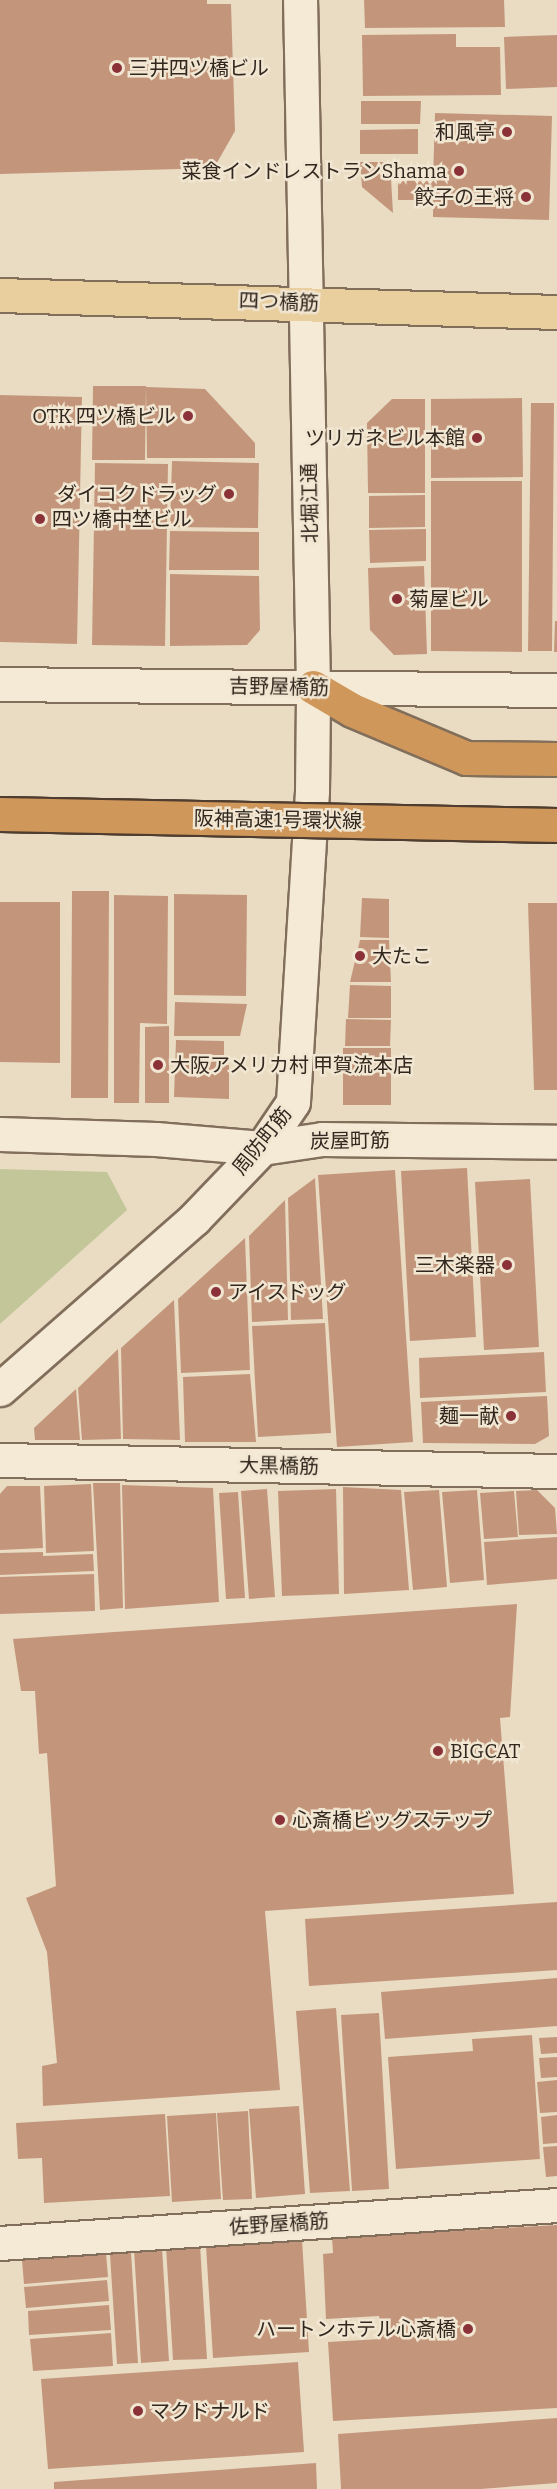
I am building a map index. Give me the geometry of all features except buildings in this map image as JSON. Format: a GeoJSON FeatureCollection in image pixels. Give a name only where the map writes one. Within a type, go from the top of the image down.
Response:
{"type":"FeatureCollection","features":[{"type":"Feature","properties":{"kind":"highway"},"geometry":{"type":"LineString","coordinates":[[313,687],[352,710],[466,758],[557,759]]}},
{"type":"Feature","properties":{"kind":"highway","name":"阪神高速1号環状線"},"geometry":{"type":"LineString","coordinates":[[0,814],[557,825]]}},
{"type":"Feature","properties":{"kind":"main road","name":"四つ橋筋"},"geometry":{"type":"LineString","coordinates":[[0,295],[306,302],[557,312]]}},
{"type":"Feature","properties":{"kind":"street","name":"北堀江通"},"geometry":{"type":"LineString","coordinates":[[300,0],[313,687],[312,791]]}},
{"type":"Feature","properties":{"kind":"street","name":"吉野屋橋筋"},"geometry":{"type":"LineString","coordinates":[[0,684],[557,690]]}},
{"type":"Feature","properties":{"kind":"street","name":"周防町筋"},"geometry":{"type":"LineString","coordinates":[[0,1389],[194,1219],[262,1148],[293,1102],[312,791]]}},
{"type":"Feature","properties":{"kind":"street","name":"炭屋町筋"},"geometry":{"type":"LineString","coordinates":[[0,1134],[156,1139],[262,1148],[322,1139],[557,1142]]}},
{"type":"Feature","properties":{"kind":"street","name":"大黒橋筋"},"geometry":{"type":"LineString","coordinates":[[0,1460],[557,1471]]}},
{"type":"Feature","properties":{"kind":"street","name":"佐野屋橋筋"},"geometry":{"type":"LineString","coordinates":[[0,2243],[557,2205]]}},
{"type":"Feature","properties":{"kind":"green space"},"geometry":{"type":"Polygon","coordinates":[[[0,1169],[107,1172],[127,1210],[0,1324],[0,1169]]]}},
{"type":"Feature","properties":{"kind":"place","name":"三井四ツ橋ビル"},"geometry":{"type":"Point","coordinates":[117,68]}},
{"type":"Feature","properties":{"kind":"place","name":"和風亭"},"geometry":{"type":"Point","coordinates":[507,132]}},
{"type":"Feature","properties":{"kind":"place","name":"菜食インドレストランShama"},"geometry":{"type":"Point","coordinates":[459,171]}},
{"type":"Feature","properties":{"kind":"place","name":"餃子の王将"},"geometry":{"type":"Point","coordinates":[526,197]}},
{"type":"Feature","properties":{"kind":"place","name":"OTK 四ツ橋ビル"},"geometry":{"type":"Point","coordinates":[188,416]}},
{"type":"Feature","properties":{"kind":"place","name":"ツリガネビル本館"},"geometry":{"type":"Point","coordinates":[477,438]}},
{"type":"Feature","properties":{"kind":"place","name":"ダイコクドラッグ"},"geometry":{"type":"Point","coordinates":[229,494]}},
{"type":"Feature","properties":{"kind":"place","name":"四ツ橋中埜ビル"},"geometry":{"type":"Point","coordinates":[40,519]}},
{"type":"Feature","properties":{"kind":"place","name":"菊屋ビル"},"geometry":{"type":"Point","coordinates":[397,599]}},
{"type":"Feature","properties":{"kind":"place","name":"大たこ"},"geometry":{"type":"Point","coordinates":[360,956]}},
{"type":"Feature","properties":{"kind":"place","name":"大阪アメリカ村 甲賀流本店"},"geometry":{"type":"Point","coordinates":[158,1065]}},
{"type":"Feature","properties":{"kind":"place","name":"三木楽器"},"geometry":{"type":"Point","coordinates":[507,1265]}},
{"type":"Feature","properties":{"kind":"place","name":"アイスドッグ"},"geometry":{"type":"Point","coordinates":[216,1292]}},
{"type":"Feature","properties":{"kind":"place","name":"麺一献"},"geometry":{"type":"Point","coordinates":[511,1416]}},
{"type":"Feature","properties":{"kind":"place","name":"BIGCAT"},"geometry":{"type":"Point","coordinates":[438,1751]}},
{"type":"Feature","properties":{"kind":"place","name":"心斎橋ビッグステップ"},"geometry":{"type":"Point","coordinates":[280,1820]}},
{"type":"Feature","properties":{"kind":"place","name":"ハートンホテル心斎橋"},"geometry":{"type":"Point","coordinates":[468,2329]}},
{"type":"Feature","properties":{"kind":"place","name":"マクドナルド"},"geometry":{"type":"Point","coordinates":[138,2411]}}]}
